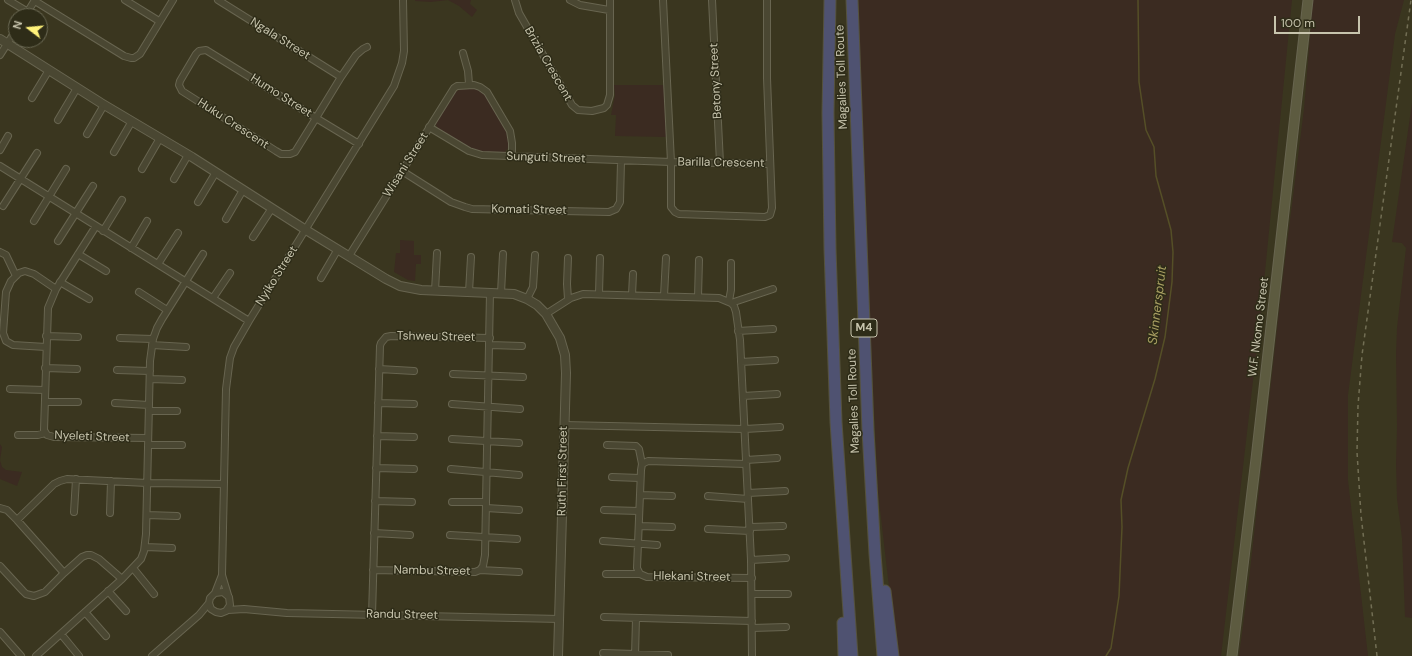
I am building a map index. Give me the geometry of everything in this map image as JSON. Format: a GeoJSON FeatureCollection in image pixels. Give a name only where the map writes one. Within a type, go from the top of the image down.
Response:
{"type":"FeatureCollection","features":[{"type":"Feature","properties":{"kind":"highway","name":"Magalies Toll Route"},"geometry":{"type":"LineString","coordinates":[[830,0],[828,113],[830,249],[836,422],[852,656]]}},
{"type":"Feature","properties":{"kind":"highway","name":"Magalies Toll Route"},"geometry":{"type":"LineString","coordinates":[[852,0],[868,431],[883,656]]}},
{"type":"Feature","properties":{"kind":"highway"},"geometry":{"type":"LineString","coordinates":[[836,422],[844,656]]}},
{"type":"Feature","properties":{"kind":"highway"},"geometry":{"type":"LineString","coordinates":[[868,431],[878,536],[893,656]]}},
{"type":"Feature","properties":{"kind":"main road","name":"W.F. Nkomo Street"},"geometry":{"type":"LineString","coordinates":[[1232,656],[1262,412],[1308,0]]}},
{"type":"Feature","properties":{"kind":"street"},"geometry":{"type":"LineString","coordinates":[[8,0],[18,8]]}},
{"type":"Feature","properties":{"kind":"street"},"geometry":{"type":"LineString","coordinates":[[125,0],[159,21]]}},
{"type":"Feature","properties":{"kind":"street"},"geometry":{"type":"LineString","coordinates":[[35,1],[124,56],[134,58],[140,54],[173,0]]}},
{"type":"Feature","properties":{"kind":"street","name":"Ngala Street"},"geometry":{"type":"LineString","coordinates":[[218,0],[342,77]]}},
{"type":"Feature","properties":{"kind":"street","name":"Nyiko Street"},"geometry":{"type":"LineString","coordinates":[[229,598],[222,575],[227,374],[234,347],[394,86],[399,75],[404,51],[403,0]]}},
{"type":"Feature","properties":{"kind":"street","name":"Brizia Crescent"},"geometry":{"type":"LineString","coordinates":[[516,0],[519,13],[572,105],[578,110],[598,111],[604,108],[609,100],[610,0]]}},
{"type":"Feature","properties":{"kind":"street"},"geometry":{"type":"LineString","coordinates":[[570,0],[580,5],[609,10]]}},
{"type":"Feature","properties":{"kind":"street","name":"Barilla Crescent"},"geometry":{"type":"LineString","coordinates":[[663,0],[671,162],[770,164],[767,78],[767,0]]}},
{"type":"Feature","properties":{"kind":"street","name":"Betony Street"},"geometry":{"type":"LineString","coordinates":[[712,0],[720,163]]}},
{"type":"Feature","properties":{"kind":"street"},"geometry":{"type":"LineString","coordinates":[[0,55],[4,41]]}},
{"type":"Feature","properties":{"kind":"street","name":"Ruth First Street"},"geometry":{"type":"LineString","coordinates":[[4,41],[104,105],[216,172],[306,230],[400,286],[435,291],[514,294],[537,305],[546,314],[560,338],[565,355],[566,373],[558,656]]}},
{"type":"Feature","properties":{"kind":"street"},"geometry":{"type":"LineString","coordinates":[[316,118],[356,55],[367,47]]}},
{"type":"Feature","properties":{"kind":"street","name":"Humo Street"},"geometry":{"type":"LineString","coordinates":[[202,50],[209,52],[359,144]]}},
{"type":"Feature","properties":{"kind":"street","name":"Huku Crescent"},"geometry":{"type":"LineString","coordinates":[[202,50],[196,54],[180,81],[180,88],[184,93],[276,151],[286,154],[295,152],[316,118]]}},
{"type":"Feature","properties":{"kind":"street"},"geometry":{"type":"LineString","coordinates":[[463,53],[468,71],[469,84],[480,87],[487,92],[507,126],[511,136],[512,156]]}},
{"type":"Feature","properties":{"kind":"street"},"geometry":{"type":"LineString","coordinates":[[32,98],[49,70]]}},
{"type":"Feature","properties":{"kind":"street","name":"Wisani Street"},"geometry":{"type":"LineString","coordinates":[[349,256],[454,88],[469,84]]}},
{"type":"Feature","properties":{"kind":"street"},"geometry":{"type":"LineString","coordinates":[[58,120],[77,88]]}},
{"type":"Feature","properties":{"kind":"street"},"geometry":{"type":"LineString","coordinates":[[87,134],[104,105]]}},
{"type":"Feature","properties":{"kind":"street"},"geometry":{"type":"LineString","coordinates":[[114,152],[132,121]]}},
{"type":"Feature","properties":{"kind":"street","name":"Sunguti Street"},"geometry":{"type":"LineString","coordinates":[[430,127],[473,153],[482,155],[671,162]]}},
{"type":"Feature","properties":{"kind":"street"},"geometry":{"type":"LineString","coordinates":[[0,150],[8,136]]}},
{"type":"Feature","properties":{"kind":"street"},"geometry":{"type":"LineString","coordinates":[[142,169],[160,138]]}},
{"type":"Feature","properties":{"kind":"street"},"geometry":{"type":"LineString","coordinates":[[3,206],[37,153]]}},
{"type":"Feature","properties":{"kind":"street"},"geometry":{"type":"LineString","coordinates":[[174,179],[188,155]]}},
{"type":"Feature","properties":{"kind":"street","name":"Komati Street"},"geometry":{"type":"LineString","coordinates":[[402,171],[452,202],[472,209],[609,212],[616,209],[620,202],[621,161]]}},
{"type":"Feature","properties":{"kind":"street"},"geometry":{"type":"LineString","coordinates":[[671,162],[670,203],[674,212],[680,214],[765,217],[770,215],[772,208],[770,164]]}},
{"type":"Feature","properties":{"kind":"street"},"geometry":{"type":"LineString","coordinates":[[0,166],[249,321]]}},
{"type":"Feature","properties":{"kind":"street"},"geometry":{"type":"LineString","coordinates":[[34,221],[66,169]]}},
{"type":"Feature","properties":{"kind":"street"},"geometry":{"type":"LineString","coordinates":[[198,202],[216,172]]}},
{"type":"Feature","properties":{"kind":"street"},"geometry":{"type":"LineString","coordinates":[[58,241],[93,186]]}},
{"type":"Feature","properties":{"kind":"street"},"geometry":{"type":"LineString","coordinates":[[226,218],[243,190]]}},
{"type":"Feature","properties":{"kind":"street"},"geometry":{"type":"LineString","coordinates":[[103,231],[122,200]]}},
{"type":"Feature","properties":{"kind":"street"},"geometry":{"type":"LineString","coordinates":[[253,237],[272,208]]}},
{"type":"Feature","properties":{"kind":"street"},"geometry":{"type":"LineString","coordinates":[[131,248],[147,221]]}},
{"type":"Feature","properties":{"kind":"street","name":"Nyeleti Street"},"geometry":{"type":"LineString","coordinates":[[96,226],[60,282],[48,308],[44,402],[45,433],[54,437],[182,445]]}},
{"type":"Feature","properties":{"kind":"street"},"geometry":{"type":"LineString","coordinates":[[158,264],[178,233]]}},
{"type":"Feature","properties":{"kind":"street"},"geometry":{"type":"LineString","coordinates":[[321,278],[338,249]]}},
{"type":"Feature","properties":{"kind":"street"},"geometry":{"type":"LineString","coordinates":[[0,252],[6,255],[16,276]]}},
{"type":"Feature","properties":{"kind":"street"},"geometry":{"type":"LineString","coordinates":[[78,254],[106,271]]}},
{"type":"Feature","properties":{"kind":"street"},"geometry":{"type":"LineString","coordinates":[[36,656],[122,579],[141,559],[145,547],[147,515],[152,342],[157,328],[202,254]]}},
{"type":"Feature","properties":{"kind":"street"},"geometry":{"type":"LineString","coordinates":[[435,291],[437,254]]}},
{"type":"Feature","properties":{"kind":"street"},"geometry":{"type":"LineString","coordinates":[[501,293],[503,254]]}},
{"type":"Feature","properties":{"kind":"street"},"geometry":{"type":"LineString","coordinates":[[527,299],[533,287],[535,255]]}},
{"type":"Feature","properties":{"kind":"street"},"geometry":{"type":"LineString","coordinates":[[469,292],[470,257]]}},
{"type":"Feature","properties":{"kind":"street"},"geometry":{"type":"LineString","coordinates":[[568,258],[568,299]]}},
{"type":"Feature","properties":{"kind":"street"},"geometry":{"type":"LineString","coordinates":[[599,294],[600,258]]}},
{"type":"Feature","properties":{"kind":"street"},"geometry":{"type":"LineString","coordinates":[[664,296],[666,258]]}},
{"type":"Feature","properties":{"kind":"street"},"geometry":{"type":"LineString","coordinates":[[698,297],[699,260]]}},
{"type":"Feature","properties":{"kind":"street"},"geometry":{"type":"LineString","coordinates":[[731,263],[730,302],[736,312],[745,429],[752,578],[752,656]]}},
{"type":"Feature","properties":{"kind":"street"},"geometry":{"type":"LineString","coordinates":[[46,347],[13,345],[6,341],[3,333],[3,292],[19,273],[25,271],[56,289]]}},
{"type":"Feature","properties":{"kind":"street"},"geometry":{"type":"LineString","coordinates":[[213,298],[230,272]]}},
{"type":"Feature","properties":{"kind":"street"},"geometry":{"type":"LineString","coordinates":[[632,295],[633,274]]}},
{"type":"Feature","properties":{"kind":"street"},"geometry":{"type":"LineString","coordinates":[[60,282],[89,299]]}},
{"type":"Feature","properties":{"kind":"street"},"geometry":{"type":"LineString","coordinates":[[546,314],[568,299],[583,294],[719,298],[730,302],[773,289]]}},
{"type":"Feature","properties":{"kind":"street"},"geometry":{"type":"LineString","coordinates":[[139,292],[168,310]]}},
{"type":"Feature","properties":{"kind":"street","name":"Nambu Street"},"geometry":{"type":"LineString","coordinates":[[374,570],[475,572],[480,570],[484,562],[488,441],[490,292]]}},
{"type":"Feature","properties":{"kind":"street"},"geometry":{"type":"LineString","coordinates":[[738,331],[773,329]]}},
{"type":"Feature","properties":{"kind":"street"},"geometry":{"type":"LineString","coordinates":[[46,336],[78,337]]}},
{"type":"Feature","properties":{"kind":"street","name":"Tshweu Street"},"geometry":{"type":"LineString","coordinates":[[379,369],[380,346],[383,340],[391,336],[490,338]]}},
{"type":"Feature","properties":{"kind":"street"},"geometry":{"type":"LineString","coordinates":[[120,338],[186,347]]}},
{"type":"Feature","properties":{"kind":"street"},"geometry":{"type":"LineString","coordinates":[[490,345],[522,346]]}},
{"type":"Feature","properties":{"kind":"street"},"geometry":{"type":"LineString","coordinates":[[741,362],[775,360]]}},
{"type":"Feature","properties":{"kind":"street"},"geometry":{"type":"LineString","coordinates":[[45,368],[77,369]]}},
{"type":"Feature","properties":{"kind":"street"},"geometry":{"type":"LineString","coordinates":[[372,615],[379,369],[414,371]]}},
{"type":"Feature","properties":{"kind":"street"},"geometry":{"type":"LineString","coordinates":[[117,370],[150,371]]}},
{"type":"Feature","properties":{"kind":"street"},"geometry":{"type":"LineString","coordinates":[[453,374],[523,377]]}},
{"type":"Feature","properties":{"kind":"street"},"geometry":{"type":"LineString","coordinates":[[150,379],[182,380]]}},
{"type":"Feature","properties":{"kind":"street"},"geometry":{"type":"LineString","coordinates":[[10,389],[45,390]]}},
{"type":"Feature","properties":{"kind":"street"},"geometry":{"type":"LineString","coordinates":[[743,396],[777,394]]}},
{"type":"Feature","properties":{"kind":"street"},"geometry":{"type":"LineString","coordinates":[[44,402],[78,402]]}},
{"type":"Feature","properties":{"kind":"street"},"geometry":{"type":"LineString","coordinates":[[115,403],[177,411]]}},
{"type":"Feature","properties":{"kind":"street"},"geometry":{"type":"LineString","coordinates":[[378,403],[414,404]]}},
{"type":"Feature","properties":{"kind":"street"},"geometry":{"type":"LineString","coordinates":[[452,404],[520,409]]}},
{"type":"Feature","properties":{"kind":"street"},"geometry":{"type":"LineString","coordinates":[[564,425],[745,429],[780,427]]}},
{"type":"Feature","properties":{"kind":"street"},"geometry":{"type":"LineString","coordinates":[[18,435],[38,435],[45,433]]}},
{"type":"Feature","properties":{"kind":"street"},"geometry":{"type":"LineString","coordinates":[[377,436],[414,437]]}},
{"type":"Feature","properties":{"kind":"street"},"geometry":{"type":"LineString","coordinates":[[452,439],[519,443]]}},
{"type":"Feature","properties":{"kind":"street","name":"Hlekani Street"},"geometry":{"type":"LineString","coordinates":[[607,445],[636,446],[639,449],[642,464],[640,478],[637,568],[640,574],[647,577],[752,578]]}},
{"type":"Feature","properties":{"kind":"street"},"geometry":{"type":"LineString","coordinates":[[642,464],[648,461],[746,462],[777,458]]}},
{"type":"Feature","properties":{"kind":"street"},"geometry":{"type":"LineString","coordinates":[[376,468],[414,469]]}},
{"type":"Feature","properties":{"kind":"street"},"geometry":{"type":"LineString","coordinates":[[451,469],[519,475]]}},
{"type":"Feature","properties":{"kind":"street"},"geometry":{"type":"LineString","coordinates":[[612,477],[640,478]]}},
{"type":"Feature","properties":{"kind":"street"},"geometry":{"type":"LineString","coordinates":[[17,520],[54,484],[60,481],[76,479],[147,483],[224,484]]}},
{"type":"Feature","properties":{"kind":"street"},"geometry":{"type":"LineString","coordinates":[[74,512],[76,479]]}},
{"type":"Feature","properties":{"kind":"street"},"geometry":{"type":"LineString","coordinates":[[110,513],[111,481]]}},
{"type":"Feature","properties":{"kind":"street"},"geometry":{"type":"LineString","coordinates":[[708,496],[748,496],[785,491]]}},
{"type":"Feature","properties":{"kind":"street"},"geometry":{"type":"LineString","coordinates":[[640,495],[672,496]]}},
{"type":"Feature","properties":{"kind":"street"},"geometry":{"type":"LineString","coordinates":[[375,501],[412,502]]}},
{"type":"Feature","properties":{"kind":"street"},"geometry":{"type":"LineString","coordinates":[[452,502],[519,510]]}},
{"type":"Feature","properties":{"kind":"street"},"geometry":{"type":"LineString","coordinates":[[0,508],[7,510],[17,520],[64,573]]}},
{"type":"Feature","properties":{"kind":"street"},"geometry":{"type":"LineString","coordinates":[[604,510],[639,511]]}},
{"type":"Feature","properties":{"kind":"street"},"geometry":{"type":"LineString","coordinates":[[147,515],[178,516]]}},
{"type":"Feature","properties":{"kind":"street"},"geometry":{"type":"LineString","coordinates":[[639,526],[672,527]]}},
{"type":"Feature","properties":{"kind":"street"},"geometry":{"type":"LineString","coordinates":[[708,529],[750,529],[783,526]]}},
{"type":"Feature","properties":{"kind":"street"},"geometry":{"type":"LineString","coordinates":[[374,533],[410,535]]}},
{"type":"Feature","properties":{"kind":"street"},"geometry":{"type":"LineString","coordinates":[[450,535],[517,539]]}},
{"type":"Feature","properties":{"kind":"street"},"geometry":{"type":"LineString","coordinates":[[603,541],[656,545]]}},
{"type":"Feature","properties":{"kind":"street"},"geometry":{"type":"LineString","coordinates":[[145,547],[172,548]]}},
{"type":"Feature","properties":{"kind":"street"},"geometry":{"type":"LineString","coordinates":[[0,566],[26,594],[34,596],[38,596],[45,592],[82,557],[87,555],[92,555],[99,559],[122,579]]}},
{"type":"Feature","properties":{"kind":"street"},"geometry":{"type":"LineString","coordinates":[[751,560],[786,558]]}},
{"type":"Feature","properties":{"kind":"street"},"geometry":{"type":"LineString","coordinates":[[133,568],[154,594]]}},
{"type":"Feature","properties":{"kind":"street"},"geometry":{"type":"LineString","coordinates":[[480,570],[519,572]]}},
{"type":"Feature","properties":{"kind":"street"},"geometry":{"type":"LineString","coordinates":[[606,574],[640,574]]}},
{"type":"Feature","properties":{"kind":"street","name":"Nyiko Street"},"geometry":{"type":"LineString","coordinates":[[215,593],[222,575]]}},
{"type":"Feature","properties":{"kind":"street"},"geometry":{"type":"LineString","coordinates":[[108,591],[126,612]]}},
{"type":"Feature","properties":{"kind":"street"},"geometry":{"type":"LineString","coordinates":[[152,656],[199,615],[209,604],[211,596],[215,593],[223,592],[229,598],[230,605],[228,610],[199,615]]}},
{"type":"Feature","properties":{"kind":"street"},"geometry":{"type":"LineString","coordinates":[[752,594],[788,594]]}},
{"type":"Feature","properties":{"kind":"street","name":"Randu Street"},"geometry":{"type":"LineString","coordinates":[[229,598],[244,609]]}},
{"type":"Feature","properties":{"kind":"street"},"geometry":{"type":"LineString","coordinates":[[209,604],[211,609],[216,612]]}},
{"type":"Feature","properties":{"kind":"street","name":"Randu Street"},"geometry":{"type":"LineString","coordinates":[[228,610],[244,609],[273,612],[560,619]]}},
{"type":"Feature","properties":{"kind":"street"},"geometry":{"type":"LineString","coordinates":[[85,612],[106,636]]}},
{"type":"Feature","properties":{"kind":"street"},"geometry":{"type":"LineString","coordinates":[[604,617],[786,627]]}},
{"type":"Feature","properties":{"kind":"street"},"geometry":{"type":"LineString","coordinates":[[635,655],[636,618]]}},
{"type":"Feature","properties":{"kind":"street"},"geometry":{"type":"LineString","coordinates":[[0,632],[22,656]]}},
{"type":"Feature","properties":{"kind":"street"},"geometry":{"type":"LineString","coordinates":[[60,634],[79,656]]}},
{"type":"Feature","properties":{"kind":"street"},"geometry":{"type":"LineString","coordinates":[[603,653],[668,656]]}},
{"type":"Feature","properties":{"kind":"shaded area"},"geometry":{"type":"Polygon","coordinates":[[[415,0],[448,0],[431,2],[415,0]]]}},
{"type":"Feature","properties":{"kind":"shaded area"},"geometry":{"type":"Polygon","coordinates":[[[448,0],[471,0],[470,4],[477,10],[472,17],[459,6],[448,0]]]}},
{"type":"Feature","properties":{"kind":"shaded area"},"geometry":{"type":"Polygon","coordinates":[[[858,0],[1292,0],[1261,312],[1221,656],[897,656],[878,492],[858,0]]]}},
{"type":"Feature","properties":{"kind":"shaded area"},"geometry":{"type":"Polygon","coordinates":[[[1313,0],[1404,0],[1395,34],[1348,395],[1348,480],[1368,656],[1239,656],[1304,109],[1313,0]]]}},
{"type":"Feature","properties":{"kind":"shaded area"},"geometry":{"type":"Polygon","coordinates":[[[614,85],[664,85],[666,137],[615,136],[616,115],[611,115],[615,95],[614,85]]]}},
{"type":"Feature","properties":{"kind":"shaded area"},"geometry":{"type":"Polygon","coordinates":[[[465,87],[472,87],[483,91],[487,97],[507,133],[509,147],[504,153],[500,154],[475,151],[438,129],[436,125],[437,119],[455,92],[465,87]]]}},
{"type":"Feature","properties":{"kind":"shaded area"},"geometry":{"type":"Polygon","coordinates":[[[1412,103],[1412,618],[1405,617],[1402,538],[1397,499],[1396,464],[1397,328],[1406,248],[1402,243],[1392,242],[1412,103]]]}},
{"type":"Feature","properties":{"kind":"shaded area"},"geometry":{"type":"Polygon","coordinates":[[[400,240],[414,241],[414,255],[421,255],[421,264],[416,264],[415,281],[408,280],[394,272],[396,253],[400,253],[400,240]]]}},
{"type":"Feature","properties":{"kind":"shaded area"},"geometry":{"type":"Polygon","coordinates":[[[0,444],[2,447],[0,460],[0,444]]]}},
{"type":"Feature","properties":{"kind":"shaded area"},"geometry":{"type":"Polygon","coordinates":[[[0,460],[2,467],[6,470],[22,472],[17,486],[0,479],[0,460]]]}},
{"type":"Feature","properties":{"kind":"waterway","name":"Skinnerspruit"},"geometry":{"type":"LineString","coordinates":[[1106,656],[1111,648],[1119,596],[1122,527],[1121,500],[1128,468],[1155,379],[1165,337],[1172,282],[1173,252],[1171,230],[1156,176],[1154,147],[1146,130],[1139,82],[1138,0]]}},
{"type":"Feature","properties":{"kind":"railway"},"geometry":{"type":"LineString","coordinates":[[1377,656],[1361,515],[1357,452],[1358,406],[1362,355],[1411,0]]}}]}
